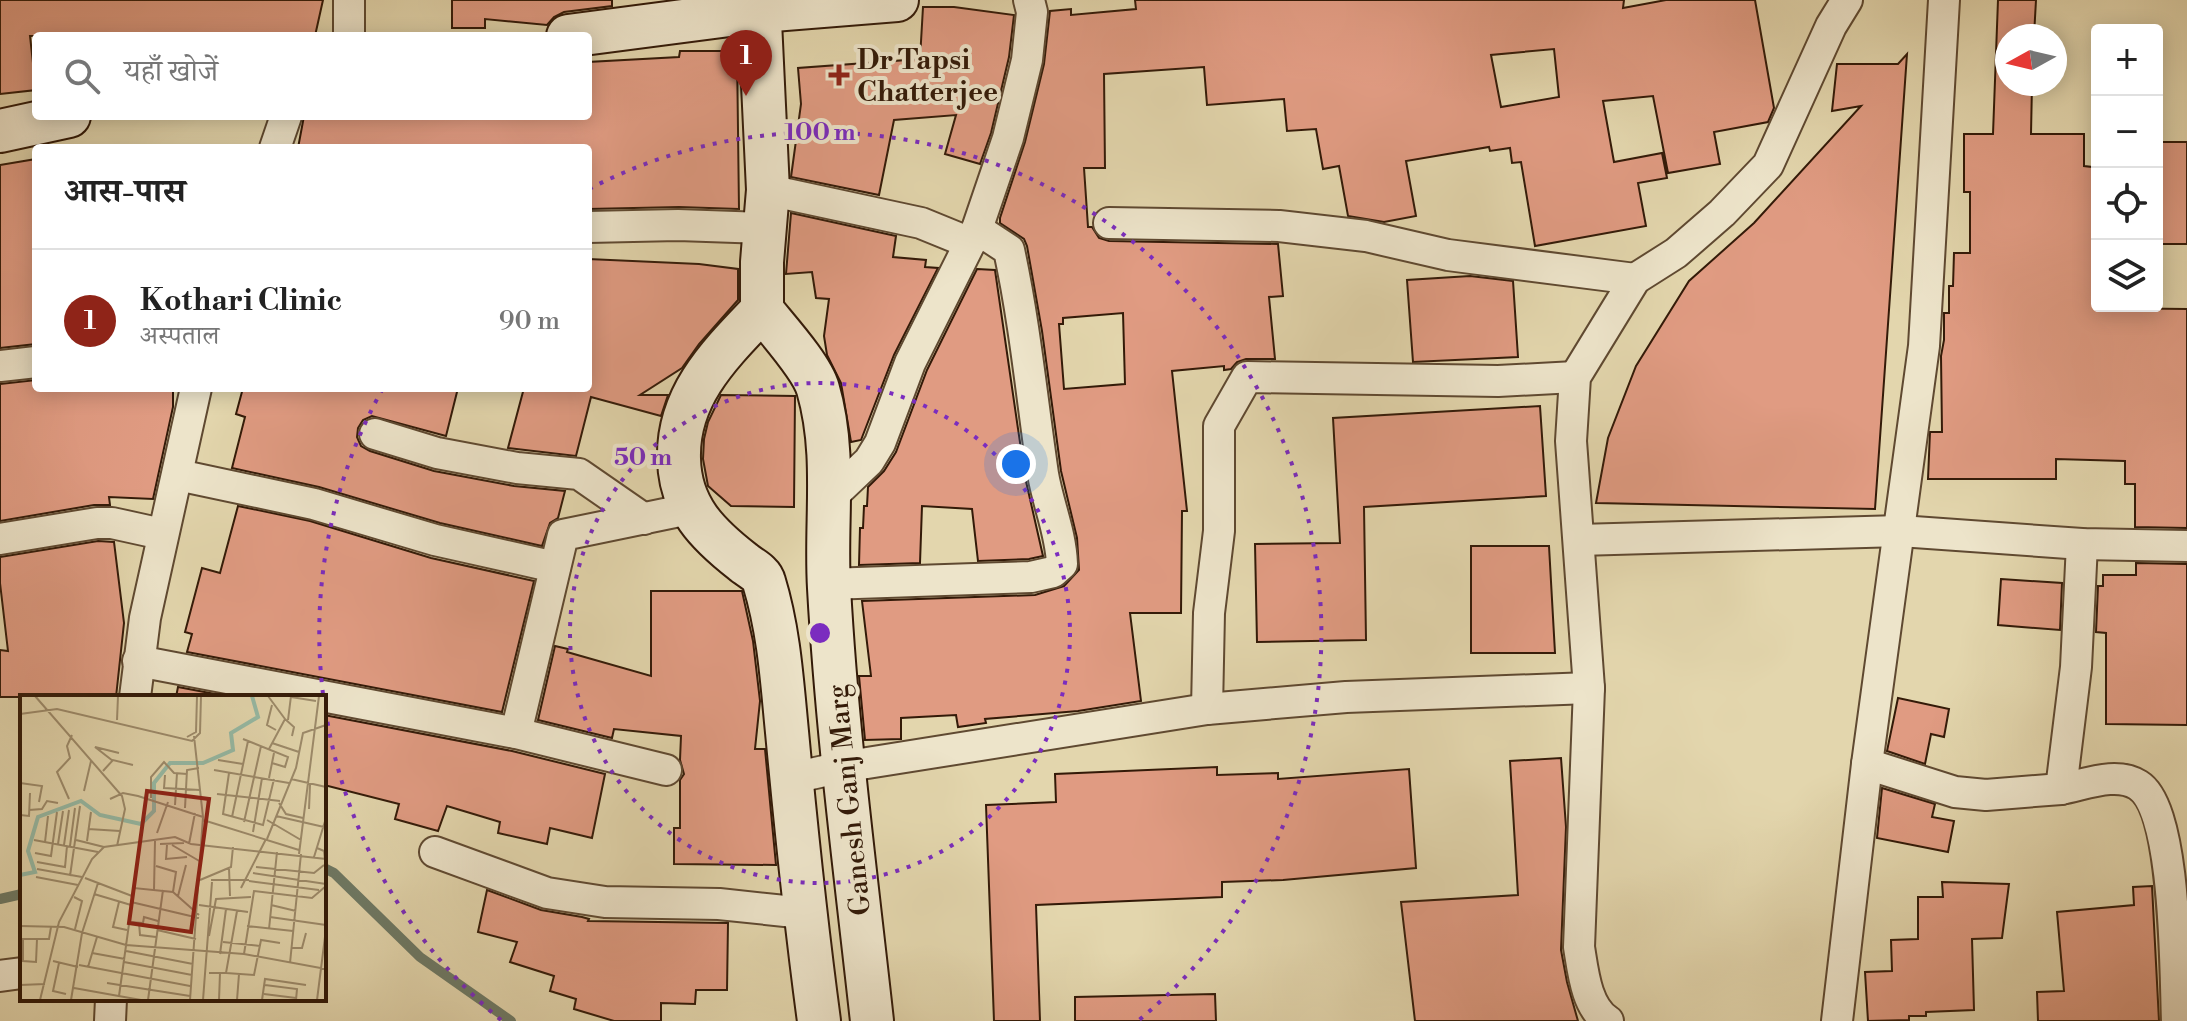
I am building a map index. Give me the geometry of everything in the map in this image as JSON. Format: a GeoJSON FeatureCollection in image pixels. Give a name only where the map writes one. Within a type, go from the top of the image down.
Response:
{"type":"FeatureCollection","features":[{"type":"Feature","properties":{"kind":"main road"},"geometry":{"type":"LineString","coordinates":[[592,32],[760,6],[897,0]]}},
{"type":"Feature","properties":{"kind":"main road"},"geometry":{"type":"LineString","coordinates":[[760,6],[767,209],[762,310],[715,360],[695,390],[681,422],[678,461],[689,509],[720,544],[763,578],[782,659],[804,913],[819,1021]]}},
{"type":"Feature","properties":{"kind":"main road"},"geometry":{"type":"LineString","coordinates":[[0,131],[51,120]]}},
{"type":"Feature","properties":{"kind":"main road","name":"Ganesh Ganj Marg"},"geometry":{"type":"LineString","coordinates":[[762,310],[817,385],[826,427],[830,498],[828,584],[842,767],[872,1021]]}},
{"type":"Feature","properties":{"kind":"street"},"geometry":{"type":"LineString","coordinates":[[349,0],[349,32]]}},
{"type":"Feature","properties":{"kind":"street"},"geometry":{"type":"LineString","coordinates":[[830,498],[869,461],[880,443],[910,363],[973,236],[1008,138],[1027,60],[1032,12],[1029,0]]}},
{"type":"Feature","properties":{"kind":"street"},"geometry":{"type":"LineString","coordinates":[[1608,1021],[1600,1016],[1584,982],[1579,947],[1589,688],[1571,441],[1575,377],[1635,279],[1676,253],[1722,213],[1768,165],[1831,26],[1847,0]]}},
{"type":"Feature","properties":{"kind":"street"},"geometry":{"type":"LineString","coordinates":[[1837,1021],[1867,764],[1924,346],[1944,0]]}},
{"type":"Feature","properties":{"kind":"street"},"geometry":{"type":"LineString","coordinates":[[276,144],[285,120]]}},
{"type":"Feature","properties":{"kind":"street"},"geometry":{"type":"LineString","coordinates":[[592,227],[678,225],[767,209],[921,223],[973,236],[1009,250],[1025,336],[1045,483],[1061,545],[1062,564],[1053,572],[1031,577],[828,584]]}},
{"type":"Feature","properties":{"kind":"street"},"geometry":{"type":"LineString","coordinates":[[1109,223],[1279,226],[1366,236],[1448,255],[1635,279]]}},
{"type":"Feature","properties":{"kind":"street"},"geometry":{"type":"LineString","coordinates":[[0,366],[32,362]]}},
{"type":"Feature","properties":{"kind":"street"},"geometry":{"type":"LineString","coordinates":[[1207,709],[1209,613],[1219,531],[1219,426],[1247,377],[1498,381],[1575,377]]}},
{"type":"Feature","properties":{"kind":"street"},"geometry":{"type":"LineString","coordinates":[[135,695],[138,661],[162,534],[195,392]]}},
{"type":"Feature","properties":{"kind":"street"},"geometry":{"type":"LineString","coordinates":[[375,434],[437,453],[517,468],[579,474],[644,519]]}},
{"type":"Feature","properties":{"kind":"street"},"geometry":{"type":"LineString","coordinates":[[178,475],[314,504],[435,540],[555,567]]}},
{"type":"Feature","properties":{"kind":"street"},"geometry":{"type":"LineString","coordinates":[[516,733],[563,535],[689,509]]}},
{"type":"Feature","properties":{"kind":"street"},"geometry":{"type":"LineString","coordinates":[[0,539],[97,523],[126,525],[162,534]]}},
{"type":"Feature","properties":{"kind":"street"},"geometry":{"type":"LineString","coordinates":[[1579,540],[1900,531],[2082,544],[2187,546]]}},
{"type":"Feature","properties":{"kind":"street"},"geometry":{"type":"LineString","coordinates":[[2061,789],[2076,667],[2082,544]]}},
{"type":"Feature","properties":{"kind":"street"},"geometry":{"type":"LineString","coordinates":[[138,661],[316,695]]}},
{"type":"Feature","properties":{"kind":"street"},"geometry":{"type":"LineString","coordinates":[[793,778],[842,767],[1207,709],[1346,697],[1589,688]]}},
{"type":"Feature","properties":{"kind":"street"},"geometry":{"type":"LineString","coordinates":[[326,697],[516,733],[666,770]]}},
{"type":"Feature","properties":{"kind":"street"},"geometry":{"type":"LineString","coordinates":[[1867,764],[1955,792],[1986,795],[2061,789],[2116,778],[2137,784],[2150,796],[2178,853],[2177,1021]]}},
{"type":"Feature","properties":{"kind":"street"},"geometry":{"type":"LineString","coordinates":[[435,852],[547,893],[605,902],[719,904],[804,913]]}},
{"type":"Feature","properties":{"kind":"street"},"geometry":{"type":"LineString","coordinates":[[0,976],[20,973]]}},
{"type":"Feature","properties":{"kind":"street"},"geometry":{"type":"LineString","coordinates":[[110,1021],[111,1001]]}},
{"type":"Feature","properties":{"kind":"building"},"geometry":{"type":"Polygon","coordinates":[[[0,0],[323,0],[316,32],[32,32],[32,90],[0,94],[0,0]]]}},
{"type":"Feature","properties":{"kind":"building"},"geometry":{"type":"Polygon","coordinates":[[[452,0],[612,0],[612,6],[564,12],[547,25],[485,19],[485,28],[452,28],[452,0]]]}},
{"type":"Feature","properties":{"kind":"building"},"geometry":{"type":"Polygon","coordinates":[[[1135,0],[1624,0],[1623,8],[1666,0],[1755,0],[1774,108],[1768,122],[1714,132],[1720,164],[1668,173],[1653,96],[1603,101],[1614,162],[1662,153],[1667,178],[1638,183],[1646,226],[1535,246],[1521,162],[1512,163],[1510,148],[1490,151],[1489,147],[1406,161],[1416,216],[1384,222],[1348,216],[1339,166],[1323,169],[1316,129],[1287,131],[1284,99],[1207,105],[1204,67],[1104,74],[1105,168],[1084,168],[1088,227],[1092,227],[1099,238],[1109,241],[1278,244],[1283,296],[1269,297],[1275,359],[1246,359],[1224,370],[1224,366],[1172,371],[1187,511],[1182,511],[1181,613],[1130,613],[1141,701],[1078,711],[985,719],[986,723],[958,727],[956,715],[901,718],[901,739],[865,740],[859,676],[871,676],[862,601],[1035,595],[1064,586],[1079,570],[1077,538],[1061,471],[1027,246],[1024,239],[1000,223],[1000,218],[1025,142],[1044,64],[1050,11],[1071,9],[1071,15],[1136,9],[1135,0]],[[1554,49],[1491,55],[1501,107],[1559,97],[1554,49]],[[1123,313],[1063,318],[1063,324],[1059,324],[1064,389],[1125,384],[1123,313]]]}},
{"type":"Feature","properties":{"kind":"building"},"geometry":{"type":"Polygon","coordinates":[[[1998,0],[2036,0],[2035,24],[1997,24],[1998,0]]]}},
{"type":"Feature","properties":{"kind":"building"},"geometry":{"type":"Polygon","coordinates":[[[923,7],[954,7],[1014,15],[1009,57],[991,133],[980,164],[945,154],[956,115],[894,120],[879,195],[791,177],[801,104],[798,68],[920,59],[923,7]]]}},
{"type":"Feature","properties":{"kind":"building"},"geometry":{"type":"Polygon","coordinates":[[[680,51],[737,51],[739,209],[592,209],[592,144],[299,144],[303,120],[592,120],[592,62],[679,57],[680,51]]]}},
{"type":"Feature","properties":{"kind":"building"},"geometry":{"type":"Polygon","coordinates":[[[1907,54],[1875,509],[1596,503],[1608,438],[1636,366],[1689,281],[1754,223],[1861,106],[1832,111],[1837,64],[1898,64],[1907,54]]]}},
{"type":"Feature","properties":{"kind":"building"},"geometry":{"type":"Polygon","coordinates":[[[1995,80],[1995,96],[2032,96],[2031,134],[2084,134],[2084,166],[2091,167],[2091,312],[2187,309],[2187,528],[2135,527],[2135,484],[2125,484],[2125,461],[2056,459],[2056,479],[1928,479],[1930,432],[1942,432],[1941,356],[1944,313],[1949,313],[1949,286],[1953,286],[1954,253],[1970,253],[1970,192],[1964,192],[1964,134],[1993,134],[1995,80]]]}},
{"type":"Feature","properties":{"kind":"building"},"geometry":{"type":"Polygon","coordinates":[[[2163,142],[2187,142],[2187,244],[2163,244],[2163,142]]]}},
{"type":"Feature","properties":{"kind":"building"},"geometry":{"type":"Polygon","coordinates":[[[32,160],[32,344],[0,348],[0,165],[32,160]]]}},
{"type":"Feature","properties":{"kind":"building"},"geometry":{"type":"Polygon","coordinates":[[[791,213],[896,236],[893,257],[926,260],[925,267],[938,268],[894,355],[861,440],[851,442],[841,383],[827,355],[824,336],[829,299],[816,298],[812,272],[786,274],[791,213]]]}},
{"type":"Feature","properties":{"kind":"building"},"geometry":{"type":"Polygon","coordinates":[[[592,259],[738,269],[738,300],[682,368],[640,395],[668,395],[661,416],[591,397],[576,456],[508,448],[523,392],[592,392],[592,259]]]}},
{"type":"Feature","properties":{"kind":"building"},"geometry":{"type":"Polygon","coordinates":[[[977,269],[995,270],[1025,477],[1043,556],[978,561],[972,509],[922,506],[920,563],[859,565],[860,528],[863,528],[868,487],[884,471],[896,452],[927,370],[977,269]]]}},
{"type":"Feature","properties":{"kind":"building"},"geometry":{"type":"Polygon","coordinates":[[[1470,276],[1513,281],[1518,357],[1413,362],[1407,280],[1470,276]]]}},
{"type":"Feature","properties":{"kind":"building"},"geometry":{"type":"Polygon","coordinates":[[[32,380],[32,392],[173,392],[173,407],[153,499],[109,497],[110,505],[0,521],[0,384],[32,380]]]}},
{"type":"Feature","properties":{"kind":"building"},"geometry":{"type":"Polygon","coordinates":[[[242,392],[457,392],[446,436],[372,416],[363,420],[358,428],[357,437],[361,446],[434,471],[514,486],[565,491],[558,518],[550,523],[542,546],[440,523],[319,487],[232,468],[245,417],[236,414],[242,392]]]}},
{"type":"Feature","properties":{"kind":"building"},"geometry":{"type":"Polygon","coordinates":[[[721,395],[795,396],[794,507],[731,506],[708,486],[703,459],[704,439],[721,395]]]}},
{"type":"Feature","properties":{"kind":"building"},"geometry":{"type":"Polygon","coordinates":[[[1540,406],[1546,496],[1364,507],[1366,640],[1257,642],[1255,544],[1340,543],[1333,418],[1540,406]]]}},
{"type":"Feature","properties":{"kind":"building"},"geometry":{"type":"Polygon","coordinates":[[[238,506],[310,521],[431,558],[534,581],[502,712],[187,652],[192,634],[185,632],[202,568],[220,573],[238,506]]]}},
{"type":"Feature","properties":{"kind":"building"},"geometry":{"type":"Polygon","coordinates":[[[98,541],[114,542],[124,623],[116,695],[0,697],[0,650],[8,651],[0,557],[98,541]]]}},
{"type":"Feature","properties":{"kind":"building"},"geometry":{"type":"Polygon","coordinates":[[[1471,546],[1549,546],[1555,653],[1471,653],[1471,546]]]}},
{"type":"Feature","properties":{"kind":"building"},"geometry":{"type":"Polygon","coordinates":[[[2136,563],[2187,564],[2187,725],[2106,724],[2106,633],[2096,632],[2098,586],[2103,586],[2103,575],[2136,575],[2136,563]]]}},
{"type":"Feature","properties":{"kind":"building"},"geometry":{"type":"Polygon","coordinates":[[[2001,579],[2062,583],[2060,630],[1998,625],[2001,579]]]}},
{"type":"Feature","properties":{"kind":"building"},"geometry":{"type":"Polygon","coordinates":[[[651,591],[742,591],[753,641],[760,701],[755,749],[765,749],[776,865],[674,864],[674,828],[680,828],[680,780],[684,774],[680,760],[681,736],[614,729],[612,738],[538,720],[555,646],[651,676],[651,591]]]}},
{"type":"Feature","properties":{"kind":"building"},"geometry":{"type":"Polygon","coordinates":[[[178,687],[220,695],[176,695],[178,687]]]}},
{"type":"Feature","properties":{"kind":"building"},"geometry":{"type":"Polygon","coordinates":[[[1898,698],[1949,709],[1944,737],[1931,734],[1925,764],[1887,751],[1898,698]]]}},
{"type":"Feature","properties":{"kind":"building"},"geometry":{"type":"Polygon","coordinates":[[[326,715],[512,751],[605,774],[592,838],[550,828],[547,844],[498,833],[500,822],[447,806],[438,831],[395,819],[399,804],[326,786],[326,715]]]}},
{"type":"Feature","properties":{"kind":"building"},"geometry":{"type":"Polygon","coordinates":[[[1561,758],[1566,827],[1561,950],[1578,1021],[1415,1021],[1401,902],[1518,895],[1510,761],[1561,758]]]}},
{"type":"Feature","properties":{"kind":"building"},"geometry":{"type":"Polygon","coordinates":[[[1217,767],[1217,775],[1278,773],[1278,779],[1409,769],[1416,868],[1222,882],[1222,897],[1036,905],[1040,1021],[994,1021],[986,805],[1056,802],[1055,774],[1217,767]]]}},
{"type":"Feature","properties":{"kind":"building"},"geometry":{"type":"Polygon","coordinates":[[[1882,788],[1935,804],[1932,817],[1954,821],[1948,852],[1877,838],[1882,788]]]}},
{"type":"Feature","properties":{"kind":"building"},"geometry":{"type":"Polygon","coordinates":[[[1942,882],[2009,884],[2002,938],[1972,939],[1974,1010],[1926,1012],[1926,1016],[1909,1016],[1909,1020],[1868,1021],[1865,972],[1892,971],[1891,940],[1918,939],[1918,897],[1943,897],[1942,882]]]}},
{"type":"Feature","properties":{"kind":"building"},"geometry":{"type":"Polygon","coordinates":[[[2152,886],[2159,1021],[2038,1021],[2037,992],[2064,991],[2057,912],[2134,905],[2133,887],[2152,886]]]}},
{"type":"Feature","properties":{"kind":"building"},"geometry":{"type":"Polygon","coordinates":[[[487,890],[541,910],[582,917],[588,921],[728,923],[727,990],[696,990],[695,1004],[661,1003],[661,1021],[614,1021],[574,1009],[576,999],[550,991],[554,976],[510,962],[517,942],[478,932],[487,890]]]}},
{"type":"Feature","properties":{"kind":"building"},"geometry":{"type":"Polygon","coordinates":[[[1215,994],[1216,1021],[1075,1021],[1075,997],[1215,994]]]}},
{"type":"Feature","properties":{"kind":"waterway"},"geometry":{"type":"LineString","coordinates":[[326,869],[334,873],[420,957],[511,1021]]}},
{"type":"Feature","properties":{"kind":"waterway"},"geometry":{"type":"LineString","coordinates":[[0,899],[20,894]]}},
{"type":"Feature","properties":{"kind":"place","name":"Dr Tapsi Chatterjee"},"geometry":{"type":"Point","coordinates":[839,75]}},
{"type":"Feature","properties":{"kind":"place","name":"Kothari Clinic"},"geometry":{"type":"Point","coordinates":[746,96]}}]}
